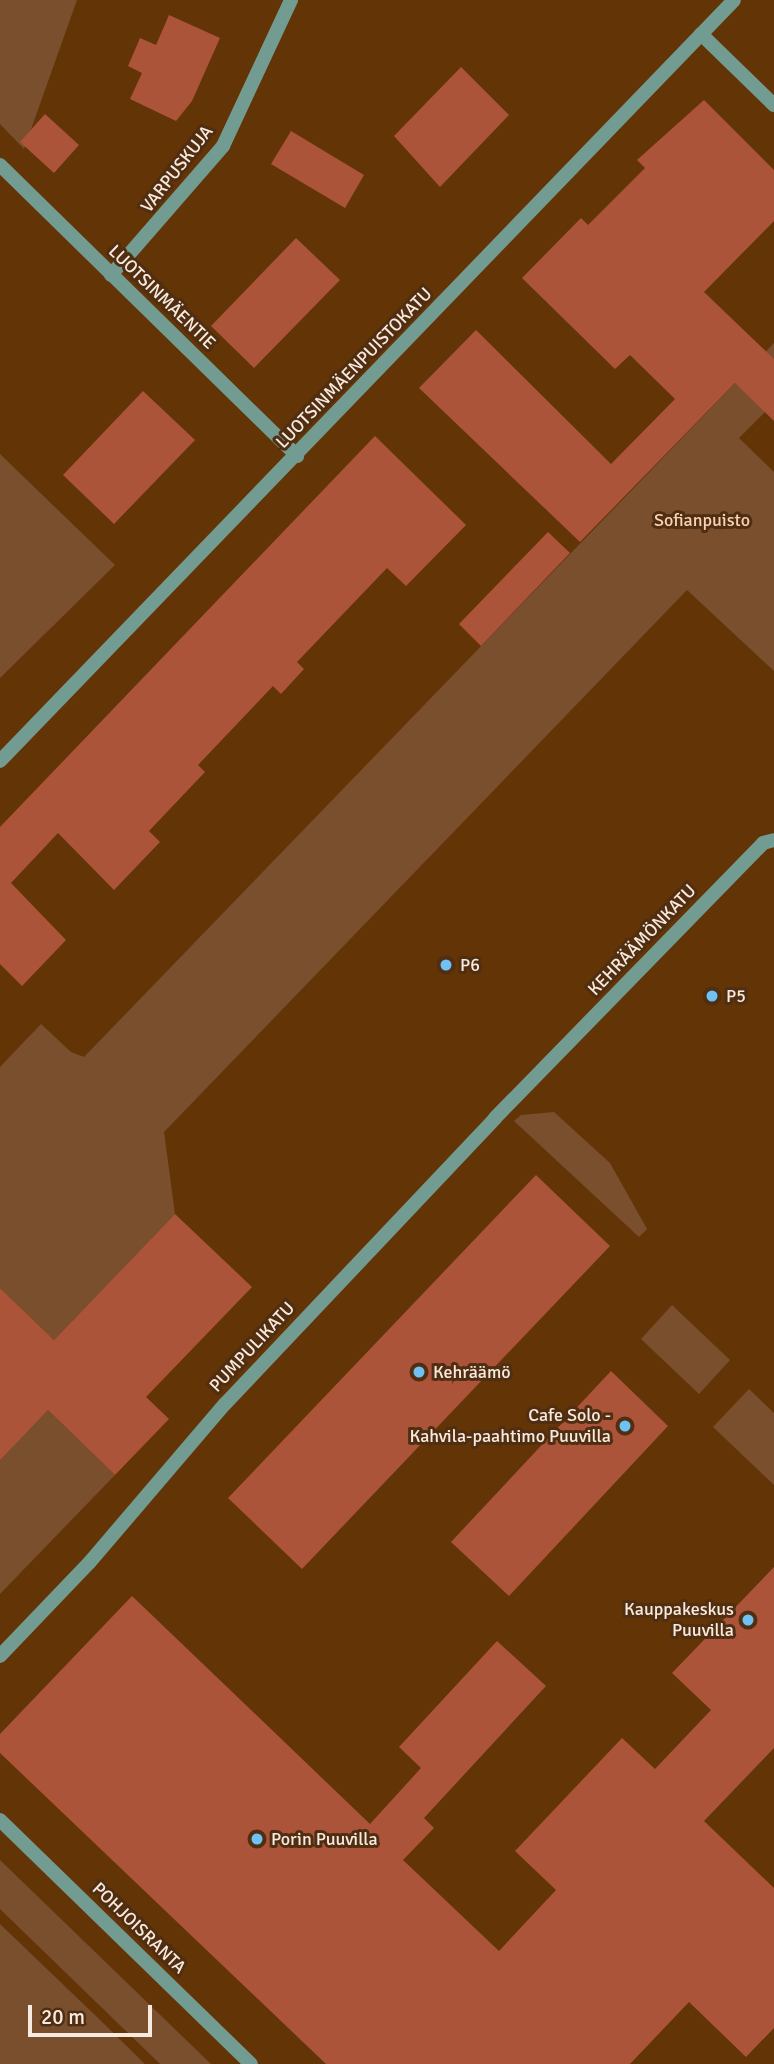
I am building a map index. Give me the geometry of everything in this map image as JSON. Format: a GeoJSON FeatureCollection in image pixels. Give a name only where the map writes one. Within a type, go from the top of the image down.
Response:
{"type":"FeatureCollection","features":[{"type":"Feature","properties":{"kind":"street","name":"VARPUSKUJA"},"geometry":{"type":"LineString","coordinates":[[111,275],[223,146],[291,0]]}},
{"type":"Feature","properties":{"kind":"street","name":"LUOTSINMÄENPUISTOKATU"},"geometry":{"type":"LineString","coordinates":[[0,761],[734,0]]}},
{"type":"Feature","properties":{"kind":"street"},"geometry":{"type":"LineString","coordinates":[[701,34],[774,105]]}},
{"type":"Feature","properties":{"kind":"street","name":"LUOTSINMÄENTIE"},"geometry":{"type":"LineString","coordinates":[[0,165],[297,456]]}},
{"type":"Feature","properties":{"kind":"street","name":"KEHRÄÄMÖNKATU"},"geometry":{"type":"LineString","coordinates":[[540,1072],[763,844],[774,840]]}},
{"type":"Feature","properties":{"kind":"street","name":"PUMPULIKATU"},"geometry":{"type":"LineString","coordinates":[[0,1656],[89,1563],[225,1404],[540,1072]]}},
{"type":"Feature","properties":{"kind":"street","name":"POHJOISRANTA"},"geometry":{"type":"LineString","coordinates":[[0,1820],[251,2064]]}},
{"type":"Feature","properties":{"kind":"green space"},"geometry":{"type":"Polygon","coordinates":[[[0,0],[77,0],[24,149],[0,124],[0,0]]]}},
{"type":"Feature","properties":{"kind":"green space","name":"Sofianpuisto"},"geometry":{"type":"Polygon","coordinates":[[[774,343],[774,403],[739,438],[774,472],[774,671],[687,590],[164,1132],[175,1214],[54,1340],[0,1288],[0,1067],[41,1024],[71,1052],[84,1057],[774,343]]]}},
{"type":"Feature","properties":{"kind":"green space"},"geometry":{"type":"Polygon","coordinates":[[[0,454],[115,565],[0,678],[0,454]]]}},
{"type":"Feature","properties":{"kind":"green space"},"geometry":{"type":"Polygon","coordinates":[[[554,1112],[610,1163],[647,1229],[639,1237],[514,1121],[521,1115],[554,1112]]]}},
{"type":"Feature","properties":{"kind":"green space"},"geometry":{"type":"Polygon","coordinates":[[[672,1305],[730,1360],[699,1394],[641,1339],[672,1305]]]}},
{"type":"Feature","properties":{"kind":"green space"},"geometry":{"type":"Polygon","coordinates":[[[749,1389],[774,1413],[774,1485],[713,1427],[749,1389]]]}},
{"type":"Feature","properties":{"kind":"green space"},"geometry":{"type":"Polygon","coordinates":[[[48,1410],[115,1475],[0,1594],[0,1457],[48,1410]]]}},
{"type":"Feature","properties":{"kind":"green space"},"geometry":{"type":"Polygon","coordinates":[[[0,1860],[211,2064],[160,2064],[0,1909],[0,1860]]]}},
{"type":"Feature","properties":{"kind":"green space"},"geometry":{"type":"Polygon","coordinates":[[[0,1924],[97,2017],[145,2064],[0,2064],[0,1924]]]}},
{"type":"Feature","properties":{"kind":"building"},"geometry":{"type":"Polygon","coordinates":[[[169,15],[220,38],[192,101],[176,121],[130,99],[142,73],[128,66],[140,38],[156,45],[169,15]]]}},
{"type":"Feature","properties":{"kind":"building"},"geometry":{"type":"Polygon","coordinates":[[[461,67],[509,115],[440,187],[394,136],[461,67]]]}},
{"type":"Feature","properties":{"kind":"building"},"geometry":{"type":"Polygon","coordinates":[[[704,100],[774,170],[774,221],[704,292],[774,359],[774,421],[735,383],[580,542],[419,388],[476,330],[611,464],[675,399],[630,355],[615,369],[522,278],[581,218],[588,225],[645,168],[637,160],[704,100]]]}},
{"type":"Feature","properties":{"kind":"building"},"geometry":{"type":"Polygon","coordinates":[[[45,114],[79,145],[54,173],[20,142],[45,114]]]}},
{"type":"Feature","properties":{"kind":"building"},"geometry":{"type":"Polygon","coordinates":[[[291,131],[364,175],[345,208],[271,164],[291,131]]]}},
{"type":"Feature","properties":{"kind":"building"},"geometry":{"type":"Polygon","coordinates":[[[296,238],[340,280],[254,368],[211,326],[296,238]]]}},
{"type":"Feature","properties":{"kind":"building"},"geometry":{"type":"Polygon","coordinates":[[[143,391],[195,440],[114,524],[63,475],[143,391]]]}},
{"type":"Feature","properties":{"kind":"building"},"geometry":{"type":"Polygon","coordinates":[[[375,436],[466,525],[406,586],[387,568],[297,662],[304,669],[281,694],[273,686],[198,765],[205,772],[149,831],[160,842],[114,890],[58,833],[11,883],[66,940],[22,986],[0,964],[0,827],[375,436]]]}},
{"type":"Feature","properties":{"kind":"building"},"geometry":{"type":"Polygon","coordinates":[[[548,532],[570,553],[481,646],[459,624],[548,532]]]}},
{"type":"Feature","properties":{"kind":"building","name":"Kehräämö"},"geometry":{"type":"Polygon","coordinates":[[[536,1175],[610,1246],[302,1569],[228,1498],[536,1175]]]}},
{"type":"Feature","properties":{"kind":"building"},"geometry":{"type":"Polygon","coordinates":[[[175,1214],[252,1287],[146,1397],[169,1419],[115,1475],[48,1410],[0,1460],[0,1288],[54,1340],[175,1214]]]}},
{"type":"Feature","properties":{"kind":"building"},"geometry":{"type":"Polygon","coordinates":[[[611,1371],[668,1426],[509,1596],[451,1542],[611,1371]]]}},
{"type":"Feature","properties":{"kind":"building","name":"Porin Puuvilla"},"geometry":{"type":"Polygon","coordinates":[[[774,1567],[774,1748],[704,1821],[774,1888],[774,2028],[746,2057],[689,2002],[630,2064],[326,2064],[0,1753],[0,1734],[132,1596],[370,1824],[421,1768],[399,1747],[497,1641],[546,1686],[424,1818],[434,1828],[403,1860],[499,1951],[556,1890],[515,1851],[622,1738],[655,1769],[711,1710],[672,1673],[774,1567]]]}},
{"type":"Feature","properties":{"kind":"place","name":"P6"},"geometry":{"type":"Point","coordinates":[446,965]}},
{"type":"Feature","properties":{"kind":"place","name":"P5"},"geometry":{"type":"Point","coordinates":[712,996]}},
{"type":"Feature","properties":{"kind":"place","name":"Kehräämö"},"geometry":{"type":"Point","coordinates":[419,1372]}},
{"type":"Feature","properties":{"kind":"place","name":"Cafe Solo - Kahvila-paahtimo Puuvilla"},"geometry":{"type":"Point","coordinates":[625,1426]}},
{"type":"Feature","properties":{"kind":"place","name":"Kauppakeskus Puuvilla"},"geometry":{"type":"Point","coordinates":[748,1620]}},
{"type":"Feature","properties":{"kind":"place","name":"Porin Puuvilla"},"geometry":{"type":"Point","coordinates":[257,1839]}}]}
